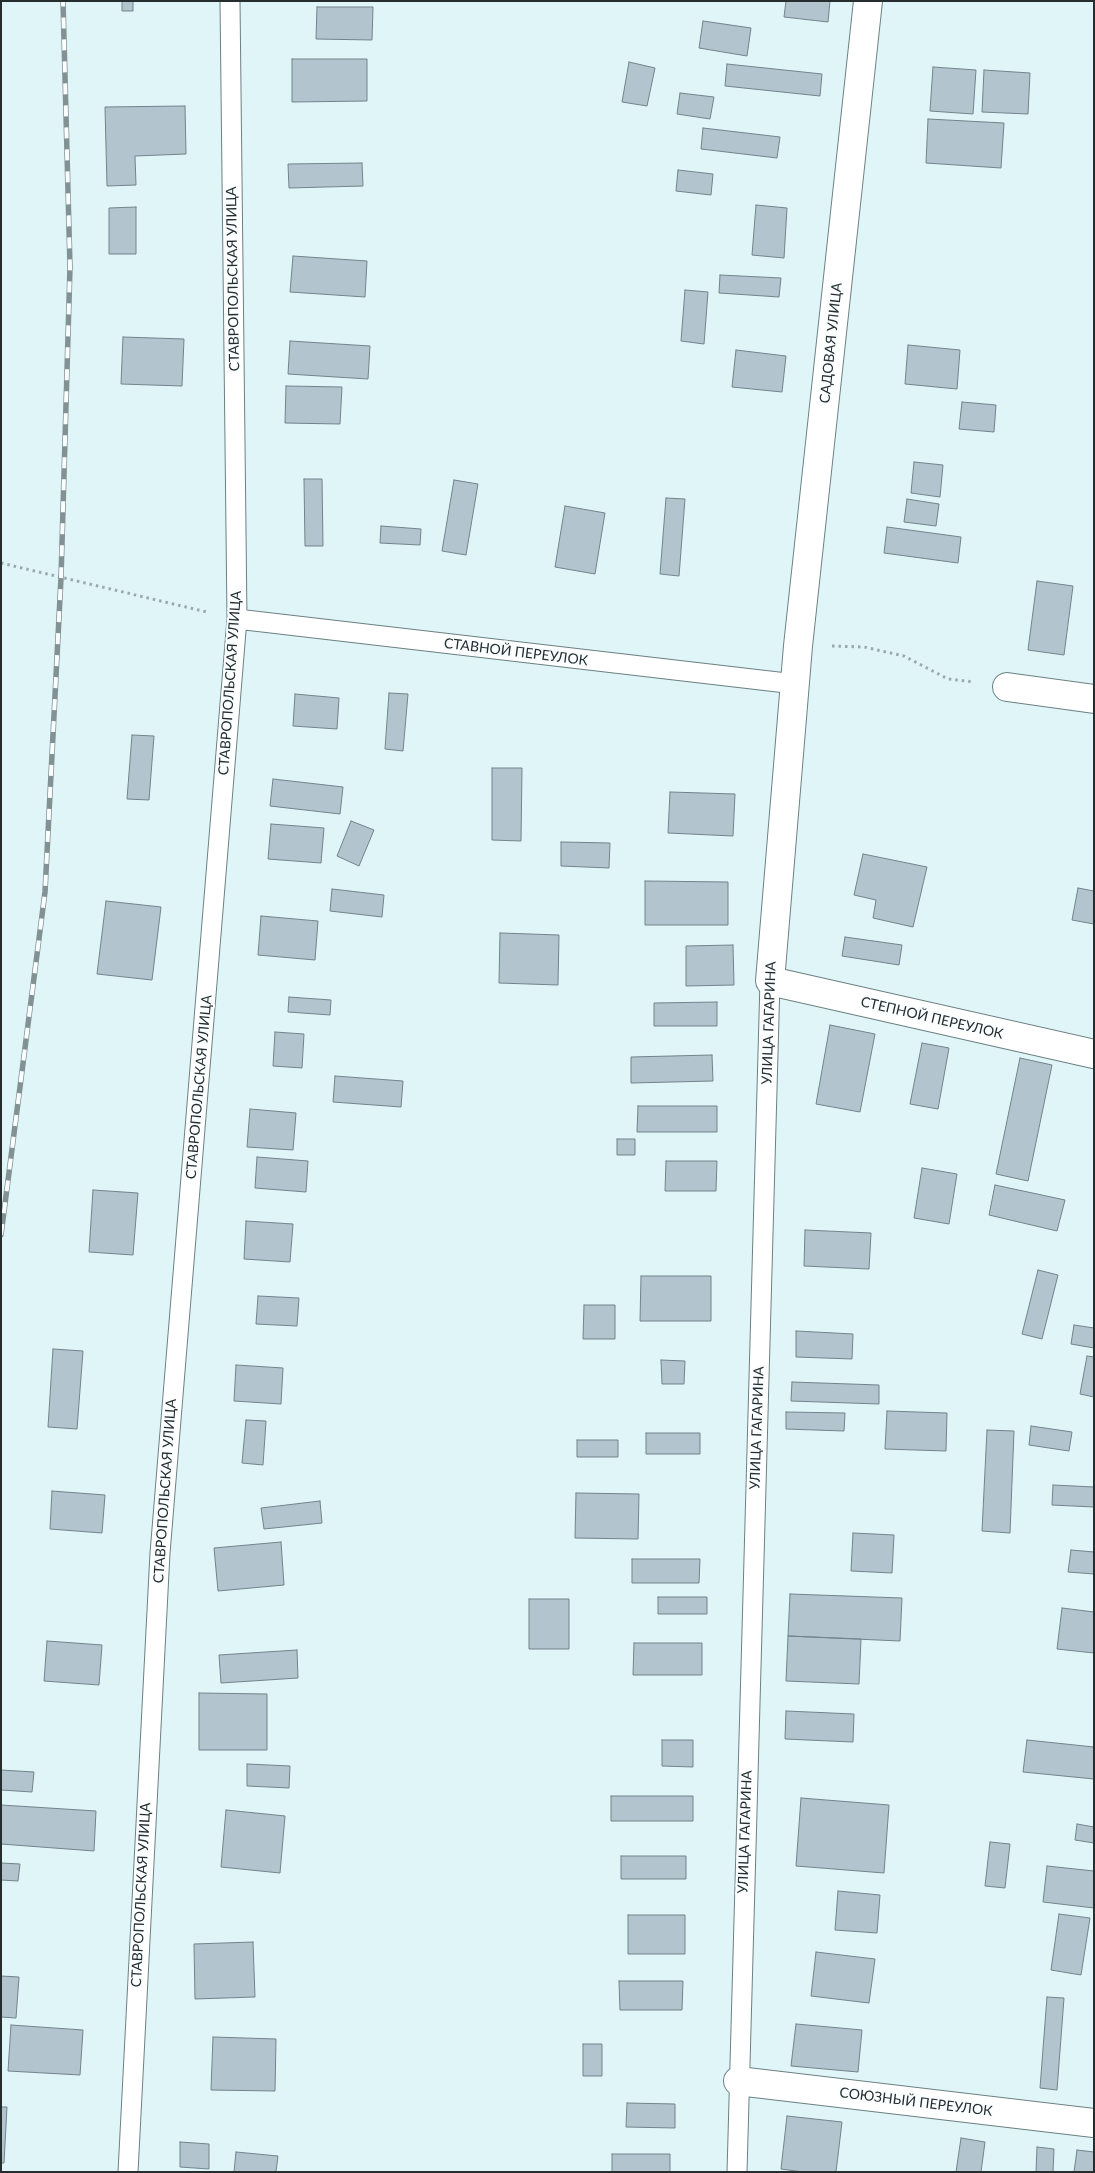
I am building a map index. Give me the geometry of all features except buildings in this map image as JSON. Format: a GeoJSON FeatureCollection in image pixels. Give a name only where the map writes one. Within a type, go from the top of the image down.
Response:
{"type":"FeatureCollection","features":[{"type":"Feature","properties":{"kind":"street","name":"САДОВАЯ УЛИЦА"},"geometry":{"type":"LineString","coordinates":[[794,684],[868,1]]}},
{"type":"Feature","properties":{"kind":"street","name":"УЛИЦА ГАГАРИНА"},"geometry":{"type":"LineString","coordinates":[[770,981],[794,684]]}},
{"type":"Feature","properties":{"kind":"street"},"geometry":{"type":"LineString","coordinates":[[1007,687],[1094,699]]}},
{"type":"Feature","properties":{"kind":"street","name":"СТЕПНОЙ ПЕРЕУЛОК"},"geometry":{"type":"LineString","coordinates":[[770,981],[1094,1054]]}},
{"type":"Feature","properties":{"kind":"street","name":"СОЮЗНЫЙ ПЕРЕУЛОК"},"geometry":{"type":"LineString","coordinates":[[738,2081],[1094,2123]]}},
{"type":"Feature","properties":{"kind":"lane","name":"СТАВРОПОЛЬСКАЯ УЛИЦА"},"geometry":{"type":"LineString","coordinates":[[128,2172],[160,1553],[238,619],[230,1]]}},
{"type":"Feature","properties":{"kind":"lane","name":"СТАВНОЙ ПЕРЕУЛОК"},"geometry":{"type":"LineString","coordinates":[[238,619],[794,684]]}},
{"type":"Feature","properties":{"kind":"lane","name":"УЛИЦА ГАГАРИНА"},"geometry":{"type":"LineString","coordinates":[[737,2172],[738,2081],[770,981]]}},
{"type":"Feature","properties":{"kind":"path"},"geometry":{"type":"LineString","coordinates":[[1,563],[238,619]]}},
{"type":"Feature","properties":{"kind":"path"},"geometry":{"type":"LineString","coordinates":[[798,646],[864,647],[904,656],[948,678],[1007,687]]}},
{"type":"Feature","properties":{"kind":"railway"},"geometry":{"type":"LineString","coordinates":[[1,1235],[45,892],[61,578],[70,267],[63,1]]}}]}
